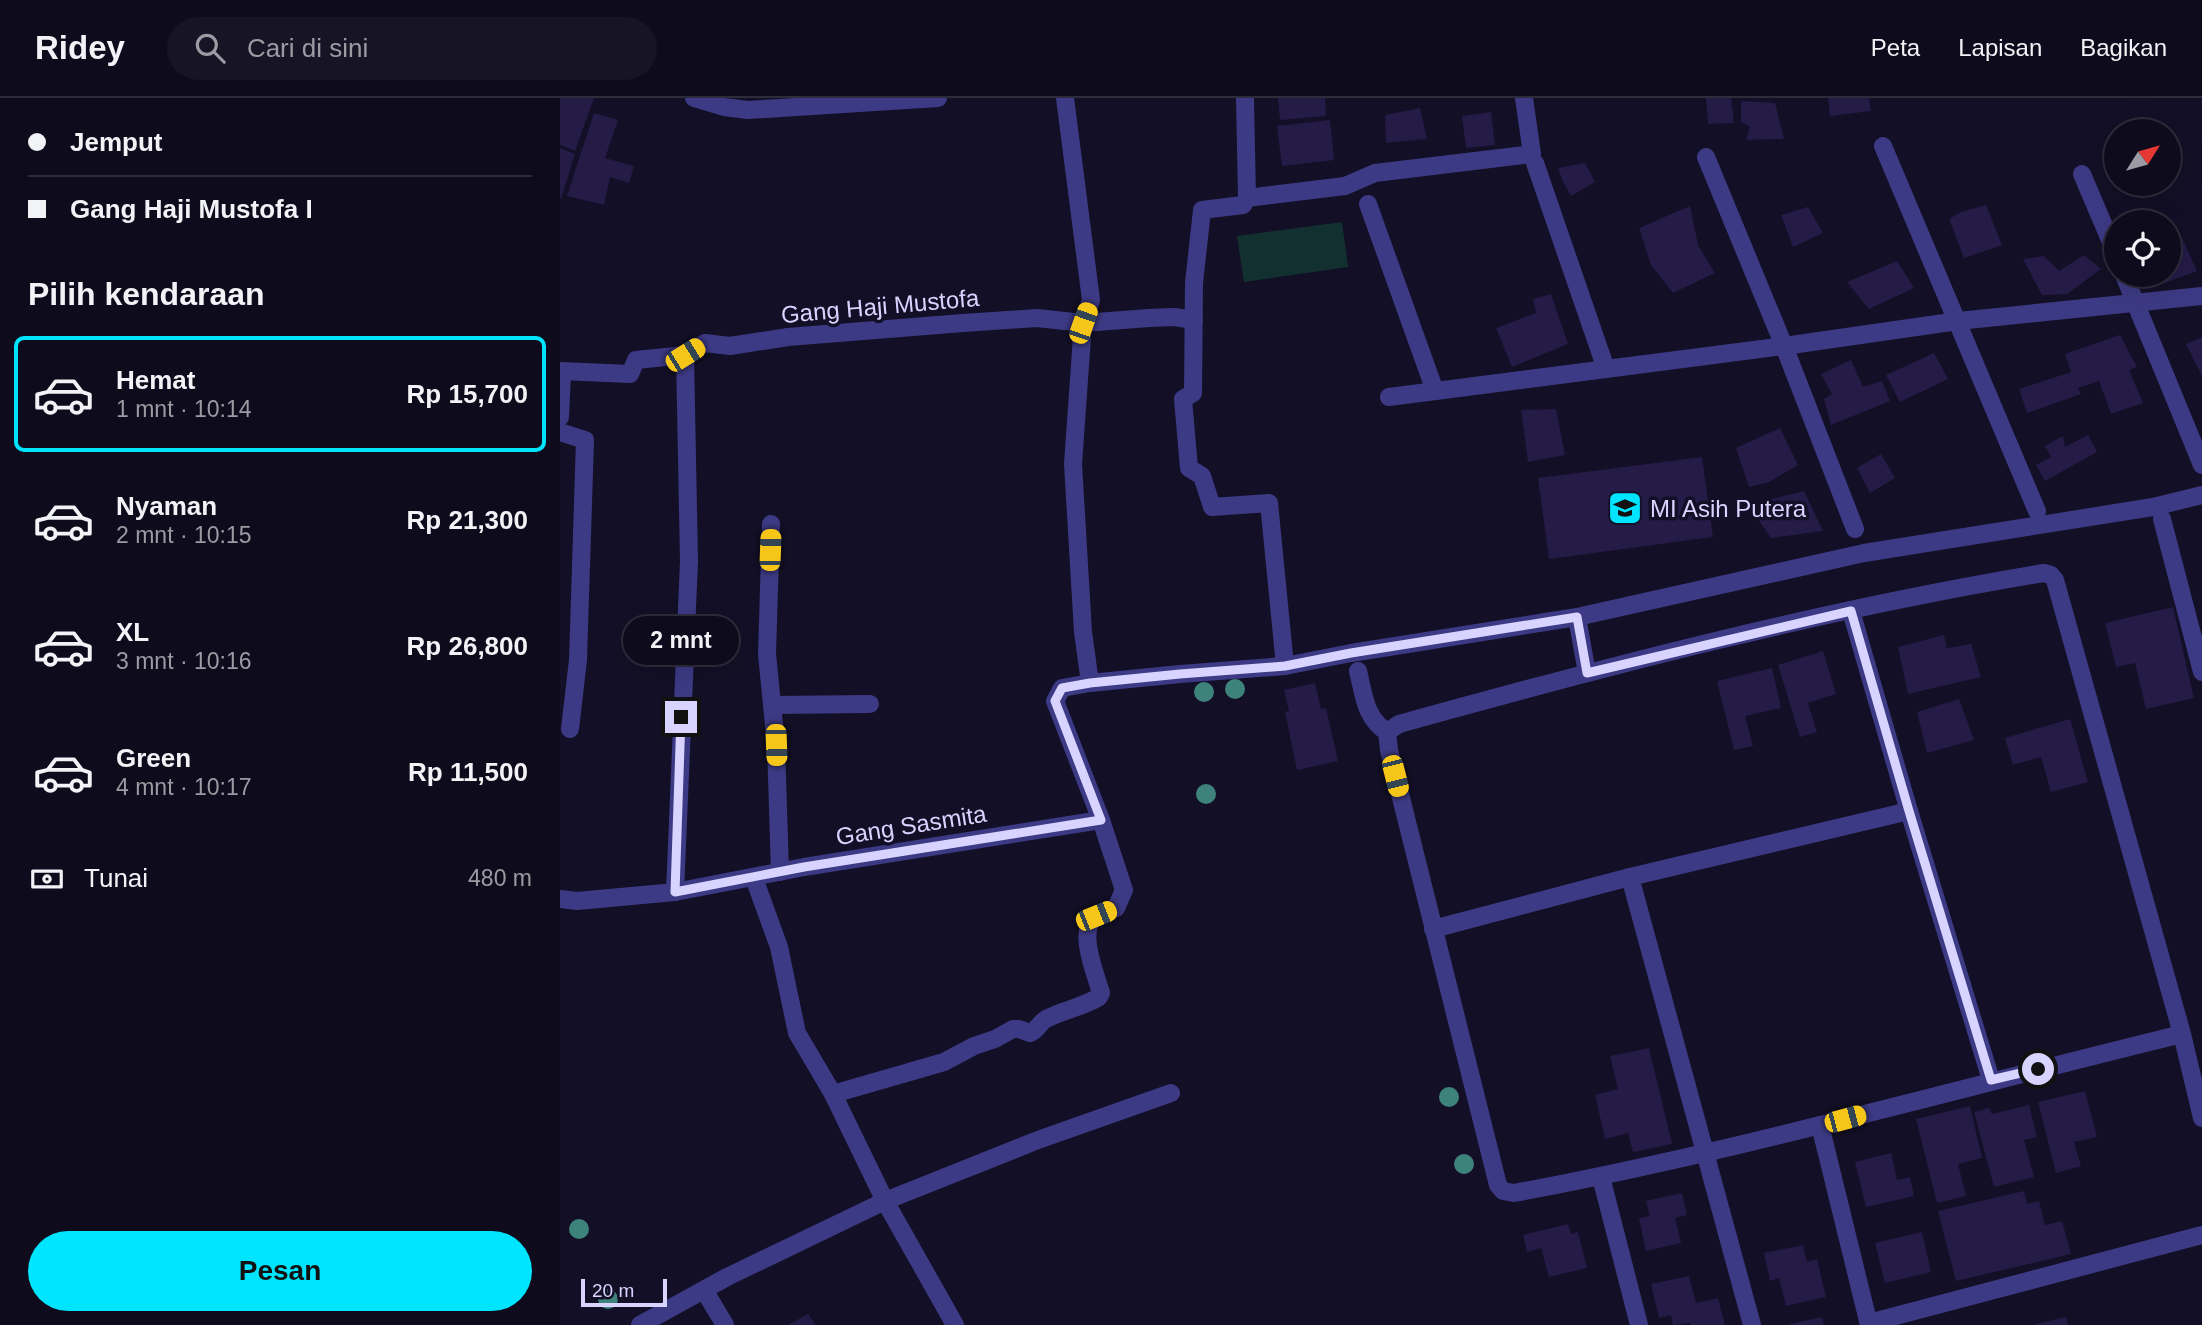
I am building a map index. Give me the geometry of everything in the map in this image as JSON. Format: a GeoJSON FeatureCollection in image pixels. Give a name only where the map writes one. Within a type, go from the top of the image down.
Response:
{"type":"FeatureCollection","features":[{"type":"Feature","properties":{"kind":"street"},"geometry":{"type":"LineString","coordinates":[[694,98],[724,107],[748,110],[938,98]]}},
{"type":"Feature","properties":{"kind":"street"},"geometry":{"type":"LineString","coordinates":[[1065,98],[1091,300],[1083,323],[1073,464],[1083,632],[1090,683]]}},
{"type":"Feature","properties":{"kind":"street"},"geometry":{"type":"LineString","coordinates":[[1245,98],[1247,198],[1243,205],[1202,210],[1194,284],[1193,393],[1183,399],[1189,468],[1202,476],[1212,507],[1269,503],[1285,666]]}},
{"type":"Feature","properties":{"kind":"street"},"geometry":{"type":"LineString","coordinates":[[1247,198],[1345,186],[1376,173],[1532,154],[1524,98]]}},
{"type":"Feature","properties":{"kind":"street"},"geometry":{"type":"LineString","coordinates":[[1883,146],[2037,511]]}},
{"type":"Feature","properties":{"kind":"street"},"geometry":{"type":"LineString","coordinates":[[1706,158],[1784,346],[1855,529]]}},
{"type":"Feature","properties":{"kind":"street"},"geometry":{"type":"LineString","coordinates":[[1535,163],[1606,369]]}},
{"type":"Feature","properties":{"kind":"street"},"geometry":{"type":"LineString","coordinates":[[2082,174],[2104,226]]}},
{"type":"Feature","properties":{"kind":"street"},"geometry":{"type":"LineString","coordinates":[[1368,204],[1435,391]]}},
{"type":"Feature","properties":{"kind":"street"},"geometry":{"type":"LineString","coordinates":[[2129,287],[2202,465]]}},
{"type":"Feature","properties":{"kind":"street"},"geometry":{"type":"LineString","coordinates":[[1389,397],[1958,321],[2202,296]]}},
{"type":"Feature","properties":{"kind":"street","name":"Gang Haji Mustofa"},"geometry":{"type":"LineString","coordinates":[[561,371],[630,374],[636,360],[685,355],[705,343],[730,346],[788,337],[1038,318],[1083,323],[1174,317],[1194,320]]}},
{"type":"Feature","properties":{"kind":"street"},"geometry":{"type":"LineString","coordinates":[[675,892],[689,561],[685,355]]}},
{"type":"Feature","properties":{"kind":"street"},"geometry":{"type":"LineString","coordinates":[[560,417],[561,371]]}},
{"type":"Feature","properties":{"kind":"street"},"geometry":{"type":"LineString","coordinates":[[560,432],[585,440],[578,660],[570,729]]}},
{"type":"Feature","properties":{"kind":"street"},"geometry":{"type":"LineString","coordinates":[[833,1094],[944,1062],[1013,1029],[1035,1032],[1041,1021],[1099,997],[1101,993],[1087,942],[1088,924],[1096,916],[1116,908],[1124,890],[1101,820],[1055,701],[1062,688],[1090,683],[1285,666],[1577,617],[1864,553],[2153,507],[2202,495]]}},
{"type":"Feature","properties":{"kind":"street"},"geometry":{"type":"LineString","coordinates":[[2162,519],[2202,671]]}},
{"type":"Feature","properties":{"kind":"street"},"geometry":{"type":"LineString","coordinates":[[771,524],[767,654],[776,745],[780,873]]}},
{"type":"Feature","properties":{"kind":"street"},"geometry":{"type":"LineString","coordinates":[[1387,732],[1399,724],[1587,673],[1973,585],[2044,573],[2051,575],[2182,1034],[2202,1118]]}},
{"type":"Feature","properties":{"kind":"street"},"geometry":{"type":"LineString","coordinates":[[1851,611],[1991,1080]]}},
{"type":"Feature","properties":{"kind":"street"},"geometry":{"type":"LineString","coordinates":[[1577,617],[1587,673]]}},
{"type":"Feature","properties":{"kind":"street"},"geometry":{"type":"LineString","coordinates":[[1358,671],[1367,709],[1378,727],[1387,732]]}},
{"type":"Feature","properties":{"kind":"street"},"geometry":{"type":"LineString","coordinates":[[772,705],[870,704]]}},
{"type":"Feature","properties":{"kind":"street"},"geometry":{"type":"LineString","coordinates":[[1387,732],[1388,750],[1433,929],[1498,1185],[1503,1191],[1514,1193],[1601,1177],[2182,1034]]}},
{"type":"Feature","properties":{"kind":"street"},"geometry":{"type":"LineString","coordinates":[[1433,929],[1630,877],[1909,811]]}},
{"type":"Feature","properties":{"kind":"street","name":"Gang Sasmita"},"geometry":{"type":"LineString","coordinates":[[560,899],[577,901],[675,892],[1101,820]]}},
{"type":"Feature","properties":{"kind":"street"},"geometry":{"type":"LineString","coordinates":[[1630,877],[1752,1325]]}},
{"type":"Feature","properties":{"kind":"street"},"geometry":{"type":"LineString","coordinates":[[754,878],[779,947],[797,1033],[833,1094],[885,1201],[955,1325]]}},
{"type":"Feature","properties":{"kind":"street"},"geometry":{"type":"LineString","coordinates":[[640,1325],[727,1277],[885,1201],[1038,1140],[1171,1093]]}},
{"type":"Feature","properties":{"kind":"street"},"geometry":{"type":"LineString","coordinates":[[1820,1125],[1869,1324],[2202,1235]]}},
{"type":"Feature","properties":{"kind":"street"},"geometry":{"type":"LineString","coordinates":[[1601,1177],[1639,1325]]}},
{"type":"Feature","properties":{"kind":"street"},"geometry":{"type":"LineString","coordinates":[[704,1290],[725,1325]]}},
{"type":"Feature","properties":{"kind":"green space"},"geometry":{"type":"Polygon","coordinates":[[[1342,222],[1348,267],[1244,282],[1237,236],[1342,222]]]}},
{"type":"Feature","properties":{"kind":"building"},"geometry":{"type":"Polygon","coordinates":[[[560,98],[594,98],[575,151],[560,145],[560,98]]]}},
{"type":"Feature","properties":{"kind":"building"},"geometry":{"type":"Polygon","coordinates":[[[1278,98],[1325,98],[1326,116],[1280,120],[1278,98]]]}},
{"type":"Feature","properties":{"kind":"building"},"geometry":{"type":"Polygon","coordinates":[[[1706,98],[1731,98],[1734,123],[1708,124],[1706,98]]]}},
{"type":"Feature","properties":{"kind":"building"},"geometry":{"type":"Polygon","coordinates":[[[1828,98],[1869,98],[1871,111],[1830,116],[1828,98]]]}},
{"type":"Feature","properties":{"kind":"building"},"geometry":{"type":"Polygon","coordinates":[[[1741,101],[1775,103],[1784,139],[1746,140],[1750,127],[1741,122],[1741,101]]]}},
{"type":"Feature","properties":{"kind":"building"},"geometry":{"type":"Polygon","coordinates":[[[1420,108],[1427,139],[1386,143],[1385,115],[1420,108]]]}},
{"type":"Feature","properties":{"kind":"building"},"geometry":{"type":"Polygon","coordinates":[[[1491,112],[1495,145],[1466,148],[1462,116],[1491,112]]]}},
{"type":"Feature","properties":{"kind":"building"},"geometry":{"type":"Polygon","coordinates":[[[594,113],[618,120],[605,158],[634,166],[629,183],[610,177],[604,205],[567,196],[594,113]]]}},
{"type":"Feature","properties":{"kind":"building"},"geometry":{"type":"Polygon","coordinates":[[[1330,120],[1334,160],[1282,166],[1277,126],[1330,120]]]}},
{"type":"Feature","properties":{"kind":"building"},"geometry":{"type":"Polygon","coordinates":[[[560,148],[575,154],[561,199],[560,199],[560,148]]]}},
{"type":"Feature","properties":{"kind":"building"},"geometry":{"type":"Polygon","coordinates":[[[1585,163],[1595,182],[1571,196],[1558,168],[1585,163]]]}},
{"type":"Feature","properties":{"kind":"building"},"geometry":{"type":"Polygon","coordinates":[[[1986,205],[2002,245],[1964,258],[1949,219],[1961,212],[1986,205]]]}},
{"type":"Feature","properties":{"kind":"building"},"geometry":{"type":"Polygon","coordinates":[[[1690,206],[1698,245],[1715,273],[1673,293],[1651,265],[1639,228],[1690,206]]]}},
{"type":"Feature","properties":{"kind":"building"},"geometry":{"type":"Polygon","coordinates":[[[1808,207],[1823,233],[1793,247],[1781,215],[1808,207]]]}},
{"type":"Feature","properties":{"kind":"building"},"geometry":{"type":"Polygon","coordinates":[[[2181,236],[2197,271],[2181,277],[2181,236]]]}},
{"type":"Feature","properties":{"kind":"building"},"geometry":{"type":"Polygon","coordinates":[[[2084,255],[2101,269],[2067,294],[2042,295],[2023,259],[2044,256],[2059,271],[2084,255]]]}},
{"type":"Feature","properties":{"kind":"building"},"geometry":{"type":"Polygon","coordinates":[[[1897,261],[1914,288],[1869,309],[1847,282],[1897,261]]]}},
{"type":"Feature","properties":{"kind":"building"},"geometry":{"type":"Polygon","coordinates":[[[1551,294],[1568,344],[1512,367],[1496,328],[1536,313],[1533,299],[1551,294]]]}},
{"type":"Feature","properties":{"kind":"building"},"geometry":{"type":"Polygon","coordinates":[[[2120,335],[2137,367],[2129,370],[2143,403],[2111,414],[2099,381],[2078,388],[2081,394],[2027,413],[2019,389],[2071,372],[2065,354],[2120,335]]]}},
{"type":"Feature","properties":{"kind":"building"},"geometry":{"type":"Polygon","coordinates":[[[2202,337],[2202,376],[2186,344],[2202,337]]]}},
{"type":"Feature","properties":{"kind":"building"},"geometry":{"type":"Polygon","coordinates":[[[1934,353],[1948,379],[1900,402],[1886,375],[1934,353]]]}},
{"type":"Feature","properties":{"kind":"building"},"geometry":{"type":"Polygon","coordinates":[[[1851,360],[1863,387],[1882,381],[1890,401],[1831,425],[1824,399],[1832,394],[1821,374],[1851,360]]]}},
{"type":"Feature","properties":{"kind":"building"},"geometry":{"type":"Polygon","coordinates":[[[1556,409],[1565,455],[1528,462],[1521,410],[1556,409]]]}},
{"type":"Feature","properties":{"kind":"building"},"geometry":{"type":"Polygon","coordinates":[[[1780,428],[1798,465],[1769,482],[1749,487],[1736,448],[1780,428]]]}},
{"type":"Feature","properties":{"kind":"building"},"geometry":{"type":"Polygon","coordinates":[[[2088,435],[2097,452],[2045,481],[2036,465],[2051,457],[2045,446],[2063,436],[2065,447],[2088,435]]]}},
{"type":"Feature","properties":{"kind":"building"},"geometry":{"type":"Polygon","coordinates":[[[1881,454],[1895,478],[1870,493],[1857,468],[1881,454]]]}},
{"type":"Feature","properties":{"kind":"building","name":"MI Asih Putera"},"geometry":{"type":"Polygon","coordinates":[[[1702,457],[1713,537],[1549,559],[1538,478],[1702,457]]]}},
{"type":"Feature","properties":{"kind":"building"},"geometry":{"type":"Polygon","coordinates":[[[1804,491],[1823,531],[1771,538],[1748,505],[1804,491]]]}},
{"type":"Feature","properties":{"kind":"building"},"geometry":{"type":"Polygon","coordinates":[[[2173,607],[2194,698],[2146,709],[2135,663],[2116,667],[2105,623],[2173,607]]]}},
{"type":"Feature","properties":{"kind":"building"},"geometry":{"type":"Polygon","coordinates":[[[1944,635],[1947,648],[1971,644],[1981,677],[1908,694],[1898,647],[1944,635]]]}},
{"type":"Feature","properties":{"kind":"building"},"geometry":{"type":"Polygon","coordinates":[[[1823,651],[1836,694],[1808,703],[1817,732],[1800,737],[1778,665],[1823,651]]]}},
{"type":"Feature","properties":{"kind":"building"},"geometry":{"type":"Polygon","coordinates":[[[1772,668],[1781,708],[1745,716],[1753,746],[1734,750],[1717,681],[1772,668]]]}},
{"type":"Feature","properties":{"kind":"building"},"geometry":{"type":"Polygon","coordinates":[[[1315,683],[1321,709],[1326,708],[1338,761],[1297,770],[1285,712],[1289,711],[1284,690],[1315,683]]]}},
{"type":"Feature","properties":{"kind":"building"},"geometry":{"type":"Polygon","coordinates":[[[1959,699],[1974,740],[1927,753],[1917,712],[1959,699]]]}},
{"type":"Feature","properties":{"kind":"building"},"geometry":{"type":"Polygon","coordinates":[[[2070,719],[2088,782],[2051,792],[2041,757],[2013,765],[2005,738],[2070,719]]]}},
{"type":"Feature","properties":{"kind":"building"},"geometry":{"type":"Polygon","coordinates":[[[1649,1048],[1672,1144],[1633,1152],[1628,1133],[1605,1139],[1595,1095],[1618,1089],[1610,1056],[1649,1048]]]}},
{"type":"Feature","properties":{"kind":"building"},"geometry":{"type":"Polygon","coordinates":[[[2085,1091],[2097,1137],[2074,1142],[2081,1166],[2056,1173],[2038,1102],[2085,1091]]]}},
{"type":"Feature","properties":{"kind":"building"},"geometry":{"type":"Polygon","coordinates":[[[2029,1105],[2037,1137],[2024,1140],[2034,1177],[1994,1187],[1974,1112],[1989,1108],[1992,1114],[2029,1105]]]}},
{"type":"Feature","properties":{"kind":"building"},"geometry":{"type":"Polygon","coordinates":[[[1970,1106],[1982,1158],[1958,1164],[1966,1196],[1937,1203],[1916,1119],[1970,1106]]]}},
{"type":"Feature","properties":{"kind":"building"},"geometry":{"type":"Polygon","coordinates":[[[1891,1153],[1897,1180],[1910,1177],[1914,1196],[1866,1207],[1855,1162],[1891,1153]]]}},
{"type":"Feature","properties":{"kind":"building"},"geometry":{"type":"Polygon","coordinates":[[[2024,1191],[2027,1204],[2039,1201],[2045,1225],[2062,1221],[2071,1254],[1956,1281],[1938,1211],[2024,1191]]]}},
{"type":"Feature","properties":{"kind":"building"},"geometry":{"type":"Polygon","coordinates":[[[1682,1193],[1687,1215],[1675,1218],[1681,1243],[1646,1251],[1639,1218],[1650,1216],[1646,1201],[1682,1193]]]}},
{"type":"Feature","properties":{"kind":"building"},"geometry":{"type":"Polygon","coordinates":[[[1568,1224],[1571,1234],[1578,1232],[1587,1268],[1549,1277],[1541,1248],[1527,1252],[1523,1235],[1568,1224]]]}},
{"type":"Feature","properties":{"kind":"building"},"geometry":{"type":"Polygon","coordinates":[[[1922,1232],[1931,1272],[1885,1283],[1875,1243],[1922,1232]]]}},
{"type":"Feature","properties":{"kind":"building"},"geometry":{"type":"Polygon","coordinates":[[[1803,1245],[1807,1262],[1817,1259],[1826,1297],[1786,1306],[1779,1278],[1770,1281],[1764,1253],[1803,1245]]]}},
{"type":"Feature","properties":{"kind":"building"},"geometry":{"type":"Polygon","coordinates":[[[1689,1276],[1696,1303],[1718,1298],[1725,1325],[1673,1325],[1671,1315],[1659,1318],[1651,1284],[1689,1276]]]}},
{"type":"Feature","properties":{"kind":"building"},"geometry":{"type":"Polygon","coordinates":[[[808,1314],[816,1325],[788,1325],[808,1314]]]}},
{"type":"Feature","properties":{"kind":"building"},"geometry":{"type":"Polygon","coordinates":[[[1822,1317],[1824,1325],[1790,1325],[1790,1324],[1822,1317]]]}},
{"type":"Feature","properties":{"kind":"building"},"geometry":{"type":"Polygon","coordinates":[[[2066,1317],[2068,1325],[2036,1325],[2036,1324],[2066,1317]]]}},
{"type":"Feature","properties":{"kind":"place","name":"MI Asih Putera"},"geometry":{"type":"Point","coordinates":[1625,508]}},
{"type":"Feature","properties":{"kind":"route"},"geometry":{"type":"LineString","coordinates":[[681,717],[675,892],[804,867],[1101,820],[1055,701],[1062,688],[1180,674],[1285,666],[1577,617],[1587,673],[1851,611],[1991,1080],[2038,1069]]}}]}
